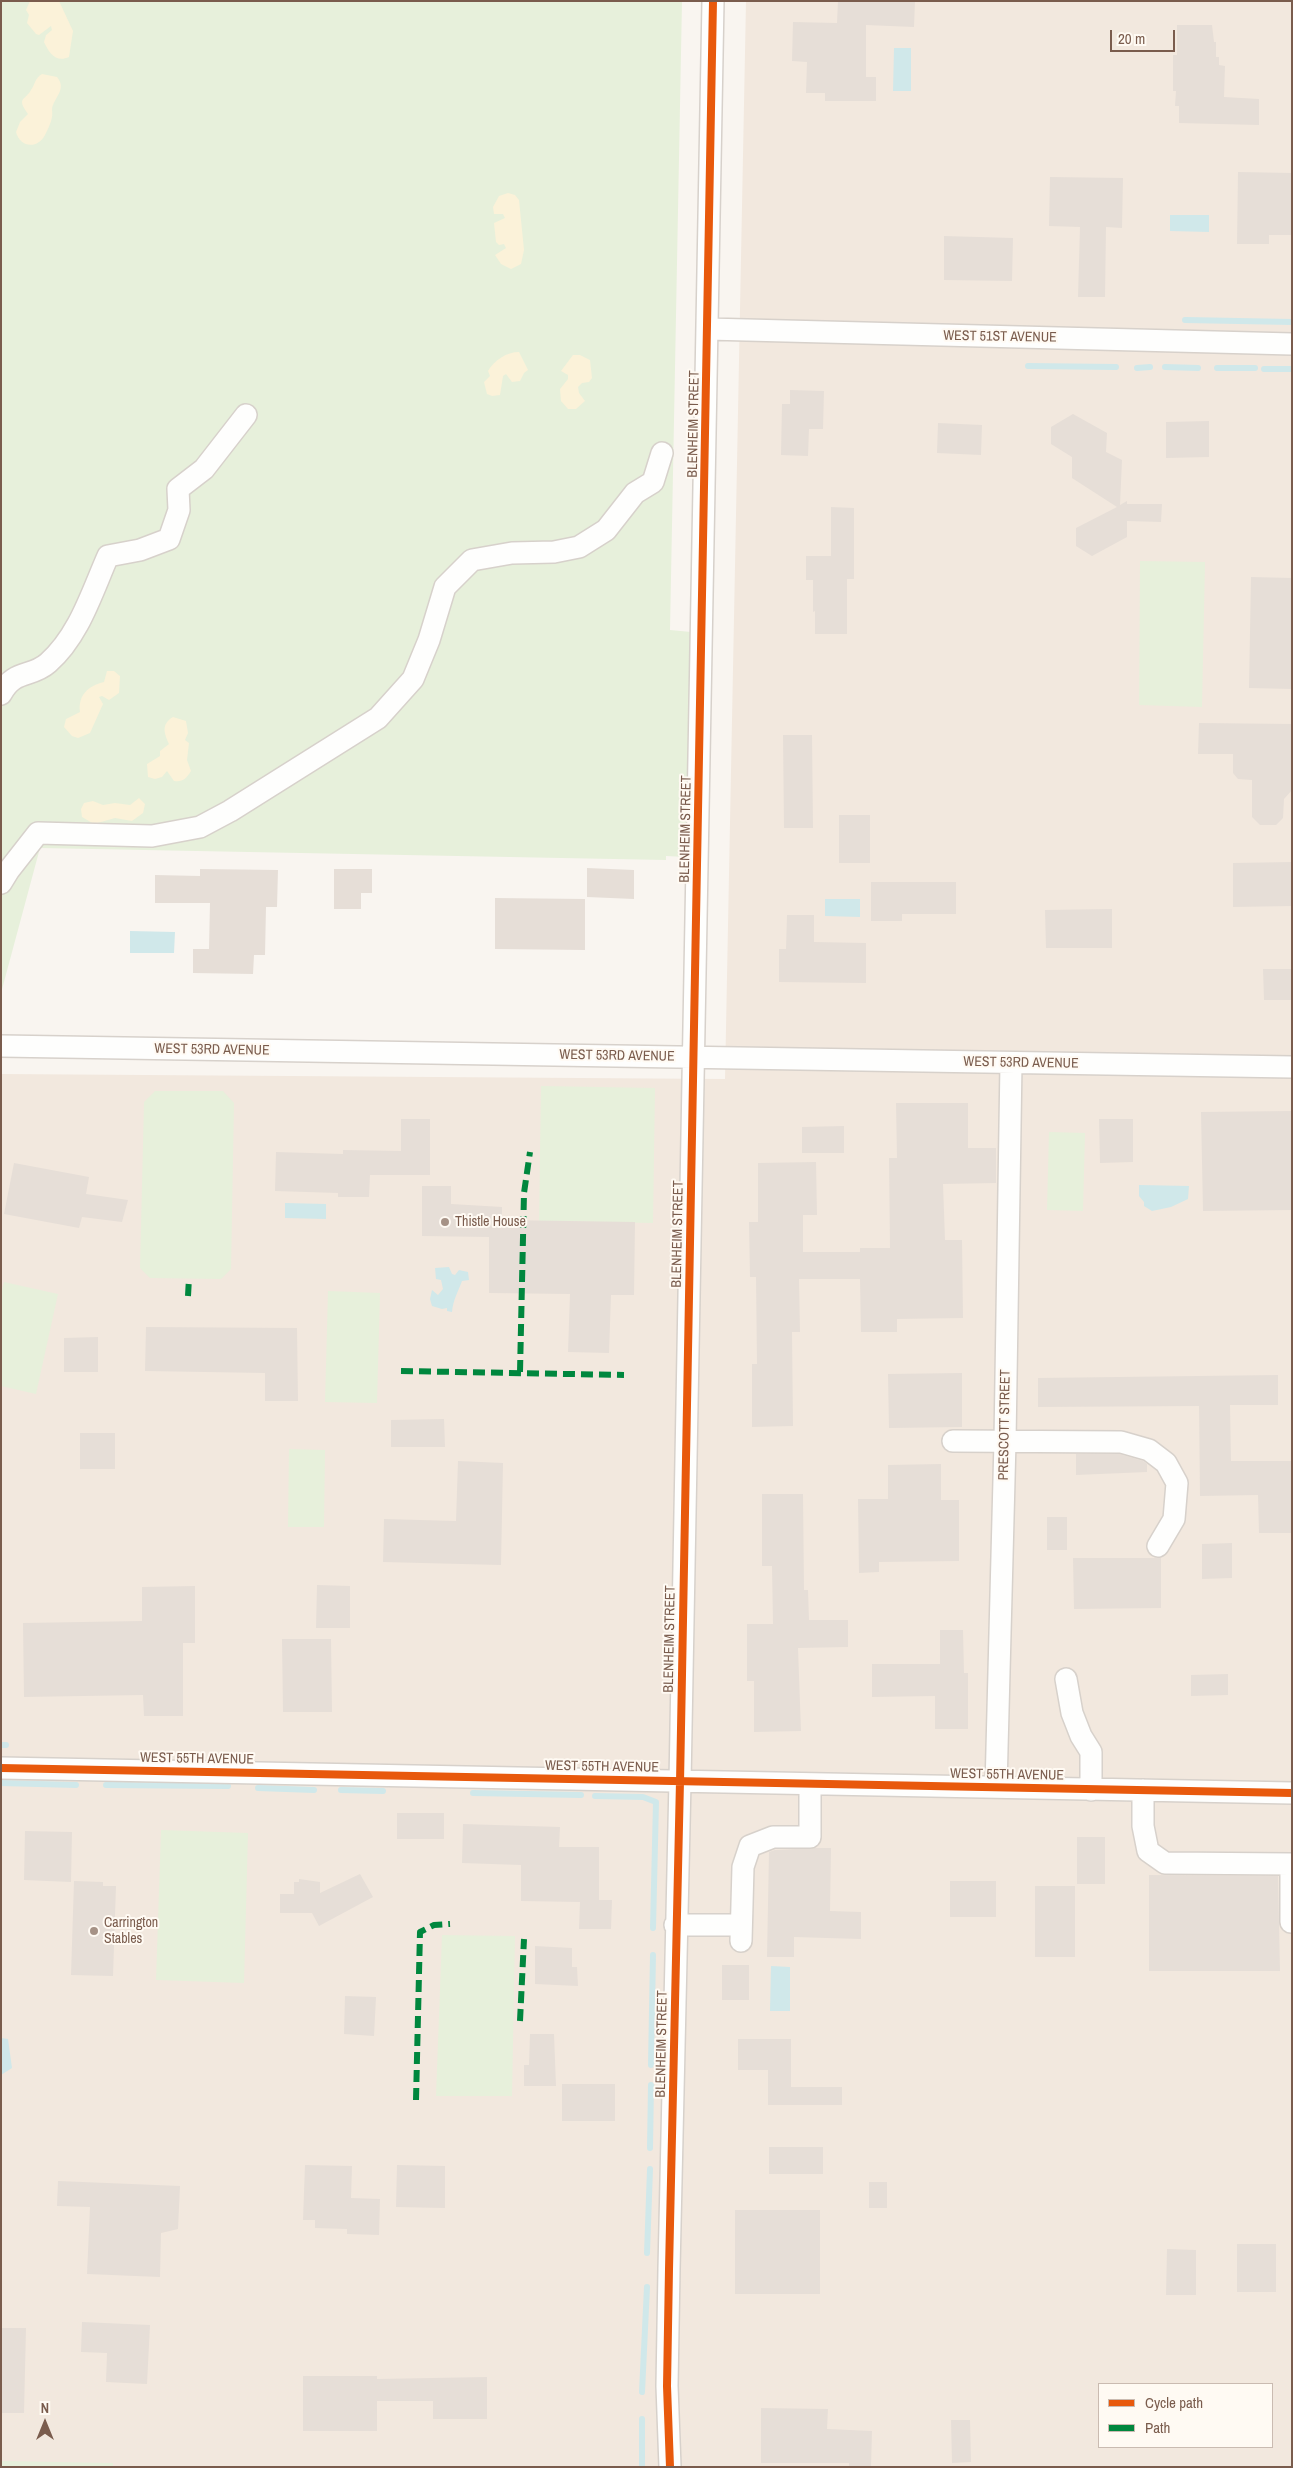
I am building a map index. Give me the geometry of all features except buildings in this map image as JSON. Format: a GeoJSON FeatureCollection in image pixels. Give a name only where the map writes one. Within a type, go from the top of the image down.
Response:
{"type":"FeatureCollection","features":[{"type":"Feature","properties":{"kind":"street","name":"BLENHEIM STREET"},"geometry":{"type":"LineString","coordinates":[[670,2467],[667,2386],[674,2076],[675,1925],[680,1781],[713,1]]}},
{"type":"Feature","properties":{"kind":"street","name":"WEST 51ST AVENUE"},"geometry":{"type":"LineString","coordinates":[[708,329],[1292,344]]}},
{"type":"Feature","properties":{"kind":"street"},"geometry":{"type":"LineString","coordinates":[[1,694],[8,681],[47,665],[71,638],[108,556],[140,550],[169,539],[179,510],[178,489],[204,469],[246,416]]}},
{"type":"Feature","properties":{"kind":"street"},"geometry":{"type":"LineString","coordinates":[[1,882],[8,870],[38,833],[152,836],[200,827],[305,765],[378,718],[413,679],[429,640],[445,587],[472,560],[512,553],[554,552],[579,547],[606,530],[635,493],[653,482],[662,453]]}},
{"type":"Feature","properties":{"kind":"street","name":"WEST 53RD AVENUE"},"geometry":{"type":"LineString","coordinates":[[1,1046],[1292,1068]]}},
{"type":"Feature","properties":{"kind":"street","name":"PRESCOTT STREET"},"geometry":{"type":"LineString","coordinates":[[996,1788],[1005,1441],[1011,1063]]}},
{"type":"Feature","properties":{"kind":"street"},"geometry":{"type":"LineString","coordinates":[[953,1441],[1121,1442],[1149,1450],[1166,1463],[1177,1483],[1174,1519],[1158,1546]]}},
{"type":"Feature","properties":{"kind":"street"},"geometry":{"type":"LineString","coordinates":[[1066,1679],[1072,1714],[1081,1736],[1091,1752],[1091,1790]]}},
{"type":"Feature","properties":{"kind":"street","name":"WEST 55TH AVENUE"},"geometry":{"type":"LineString","coordinates":[[1,1768],[1292,1793]]}},
{"type":"Feature","properties":{"kind":"street"},"geometry":{"type":"LineString","coordinates":[[675,1925],[741,1933],[743,1867],[750,1846],[773,1837],[810,1838],[810,1784]]}},
{"type":"Feature","properties":{"kind":"street"},"geometry":{"type":"LineString","coordinates":[[1143,1790],[1143,1826],[1148,1851],[1165,1863],[1291,1864],[1291,1922]]}},
{"type":"Feature","properties":{"kind":"shaded area"},"geometry":{"type":"Polygon","coordinates":[[[746,1],[1292,1],[1292,2467],[1,2467],[1,1074],[725,1079],[746,1]]]}},
{"type":"Feature","properties":{"kind":"green space"},"geometry":{"type":"Polygon","coordinates":[[[1,1],[682,1],[670,630],[691,632],[686,857],[666,856],[666,860],[40,848],[1,993],[1,1]]]}},
{"type":"Feature","properties":{"kind":"green space"},"geometry":{"type":"Polygon","coordinates":[[[1140,561],[1205,562],[1202,707],[1139,705],[1140,561]]]}},
{"type":"Feature","properties":{"kind":"green space"},"geometry":{"type":"Polygon","coordinates":[[[541,1086],[655,1088],[653,1223],[539,1221],[541,1086]]]}},
{"type":"Feature","properties":{"kind":"green space"},"geometry":{"type":"Polygon","coordinates":[[[155,1091],[223,1091],[234,1103],[231,1269],[221,1279],[150,1278],[140,1268],[144,1102],[155,1091]]]}},
{"type":"Feature","properties":{"kind":"green space"},"geometry":{"type":"Polygon","coordinates":[[[1049,1132],[1085,1133],[1083,1211],[1047,1210],[1049,1132]]]}},
{"type":"Feature","properties":{"kind":"green space"},"geometry":{"type":"Polygon","coordinates":[[[4,1282],[58,1294],[36,1394],[1,1386],[1,1294],[4,1282]]]}},
{"type":"Feature","properties":{"kind":"green space"},"geometry":{"type":"Polygon","coordinates":[[[328,1291],[380,1293],[377,1403],[325,1402],[328,1291]]]}},
{"type":"Feature","properties":{"kind":"green space"},"geometry":{"type":"Polygon","coordinates":[[[289,1449],[325,1450],[324,1527],[288,1527],[289,1449]]]}},
{"type":"Feature","properties":{"kind":"green space"},"geometry":{"type":"Polygon","coordinates":[[[161,1830],[248,1833],[244,1983],[156,1980],[161,1830]]]}},
{"type":"Feature","properties":{"kind":"green space"},"geometry":{"type":"Polygon","coordinates":[[[442,1935],[515,1936],[512,2096],[436,2096],[442,1935]]]}},
{"type":"Feature","properties":{"kind":"green space"},"geometry":{"type":"Polygon","coordinates":[[[1,2461],[113,2463],[113,2467],[1,2467],[1,2461]]]}},
{"type":"Feature","properties":{"kind":"sand"},"geometry":{"type":"Polygon","coordinates":[[[30,1],[59,1],[73,31],[69,57],[64,59],[57,58],[46,46],[44,42],[46,35],[52,30],[51,26],[39,35],[27,23],[29,15],[26,10],[30,1]]]}},
{"type":"Feature","properties":{"kind":"sand"},"geometry":{"type":"Polygon","coordinates":[[[42,74],[57,77],[61,88],[52,106],[52,119],[45,135],[38,143],[29,145],[21,141],[16,132],[20,122],[28,114],[22,102],[42,74]]]}},
{"type":"Feature","properties":{"kind":"sand"},"geometry":{"type":"Polygon","coordinates":[[[508,193],[515,195],[519,200],[524,250],[521,264],[511,269],[501,264],[495,255],[506,248],[504,244],[499,245],[496,242],[494,223],[505,218],[503,214],[494,214],[493,207],[499,196],[508,193]]]}},
{"type":"Feature","properties":{"kind":"sand"},"geometry":{"type":"Polygon","coordinates":[[[519,352],[528,370],[520,381],[512,382],[506,374],[503,376],[500,395],[492,396],[487,394],[484,382],[490,376],[488,371],[491,367],[497,360],[506,355],[519,352]]]}},
{"type":"Feature","properties":{"kind":"sand"},"geometry":{"type":"Polygon","coordinates":[[[573,355],[580,355],[590,360],[592,378],[589,382],[582,383],[578,387],[579,393],[585,401],[576,409],[568,409],[561,401],[560,389],[568,379],[568,375],[561,371],[573,355]]]}},
{"type":"Feature","properties":{"kind":"sand"},"geometry":{"type":"Polygon","coordinates":[[[107,671],[114,671],[120,676],[119,693],[109,700],[102,696],[99,697],[103,704],[90,733],[78,738],[72,736],[64,727],[66,719],[80,712],[82,696],[93,686],[104,682],[107,671]]]}},
{"type":"Feature","properties":{"kind":"sand"},"geometry":{"type":"Polygon","coordinates":[[[173,717],[186,721],[188,733],[185,740],[189,743],[187,760],[191,771],[186,778],[180,781],[174,781],[167,771],[162,777],[155,779],[148,777],[147,764],[160,756],[160,751],[169,744],[165,726],[173,717]]]}},
{"type":"Feature","properties":{"kind":"sand"},"geometry":{"type":"Polygon","coordinates":[[[139,798],[145,804],[143,813],[132,821],[115,818],[94,824],[82,817],[81,809],[84,803],[93,801],[103,805],[115,803],[130,805],[139,798]]]}},
{"type":"Feature","properties":{"kind":"water"},"geometry":{"type":"Polygon","coordinates":[[[894,48],[911,48],[911,91],[893,91],[894,48]]]}},
{"type":"Feature","properties":{"kind":"water"},"geometry":{"type":"Polygon","coordinates":[[[1170,215],[1209,215],[1209,232],[1170,231],[1170,215]]]}},
{"type":"Feature","properties":{"kind":"water"},"geometry":{"type":"Polygon","coordinates":[[[825,899],[860,899],[860,917],[825,916],[825,899]]]}},
{"type":"Feature","properties":{"kind":"water"},"geometry":{"type":"Polygon","coordinates":[[[130,931],[175,932],[174,953],[130,953],[130,931]]]}},
{"type":"Feature","properties":{"kind":"water"},"geometry":{"type":"Polygon","coordinates":[[[1139,1185],[1189,1186],[1188,1199],[1171,1207],[1152,1211],[1144,1206],[1144,1202],[1139,1196],[1139,1185]]]}},
{"type":"Feature","properties":{"kind":"water"},"geometry":{"type":"Polygon","coordinates":[[[285,1203],[326,1204],[326,1219],[285,1218],[285,1203]]]}},
{"type":"Feature","properties":{"kind":"water"},"geometry":{"type":"Polygon","coordinates":[[[449,1267],[452,1274],[455,1275],[459,1270],[468,1272],[469,1280],[462,1281],[452,1312],[447,1311],[447,1308],[442,1309],[432,1306],[430,1299],[432,1290],[438,1295],[443,1289],[441,1280],[436,1279],[435,1268],[449,1267]]]}},
{"type":"Feature","properties":{"kind":"water"},"geometry":{"type":"Polygon","coordinates":[[[771,1966],[790,1967],[790,2011],[770,2011],[771,1966]]]}},
{"type":"Feature","properties":{"kind":"water"},"geometry":{"type":"Polygon","coordinates":[[[1,2038],[8,2039],[12,2068],[1,2075],[1,2038]]]}},
{"type":"Feature","properties":{"kind":"waterway"},"geometry":{"type":"LineString","coordinates":[[1185,320],[1292,322]]}},
{"type":"Feature","properties":{"kind":"waterway"},"geometry":{"type":"LineString","coordinates":[[1028,366],[1116,367]]}},
{"type":"Feature","properties":{"kind":"waterway"},"geometry":{"type":"LineString","coordinates":[[1137,368],[1150,367]]}},
{"type":"Feature","properties":{"kind":"waterway"},"geometry":{"type":"LineString","coordinates":[[1165,367],[1198,368]]}},
{"type":"Feature","properties":{"kind":"waterway"},"geometry":{"type":"LineString","coordinates":[[1217,368],[1255,368]]}},
{"type":"Feature","properties":{"kind":"waterway"},"geometry":{"type":"LineString","coordinates":[[1264,369],[1292,369]]}},
{"type":"Feature","properties":{"kind":"waterway"},"geometry":{"type":"LineString","coordinates":[[1,1745],[6,1745]]}},
{"type":"Feature","properties":{"kind":"waterway"},"geometry":{"type":"LineString","coordinates":[[1,1783],[76,1785]]}},
{"type":"Feature","properties":{"kind":"waterway"},"geometry":{"type":"LineString","coordinates":[[106,1785],[228,1786]]}},
{"type":"Feature","properties":{"kind":"waterway"},"geometry":{"type":"LineString","coordinates":[[258,1788],[314,1790]]}},
{"type":"Feature","properties":{"kind":"waterway"},"geometry":{"type":"LineString","coordinates":[[341,1790],[383,1791]]}},
{"type":"Feature","properties":{"kind":"waterway"},"geometry":{"type":"LineString","coordinates":[[473,1793],[581,1795]]}},
{"type":"Feature","properties":{"kind":"waterway"},"geometry":{"type":"LineString","coordinates":[[595,1796],[643,1797],[656,1802],[653,1928]]}},
{"type":"Feature","properties":{"kind":"waterway"},"geometry":{"type":"LineString","coordinates":[[651,2065],[653,1955]]}},
{"type":"Feature","properties":{"kind":"waterway"},"geometry":{"type":"LineString","coordinates":[[650,2148],[651,2085]]}},
{"type":"Feature","properties":{"kind":"waterway"},"geometry":{"type":"LineString","coordinates":[[647,2253],[650,2169]]}},
{"type":"Feature","properties":{"kind":"waterway"},"geometry":{"type":"LineString","coordinates":[[642,2392],[647,2287]]}},
{"type":"Feature","properties":{"kind":"waterway"},"geometry":{"type":"LineString","coordinates":[[642,2419],[642,2467]]}},
{"type":"Feature","properties":{"kind":"marked path"},"geometry":{"type":"LineString","coordinates":[[520,1372],[524,1193],[530,1152]]}},
{"type":"Feature","properties":{"kind":"marked path"},"geometry":{"type":"LineString","coordinates":[[188,1296],[189,1278]]}},
{"type":"Feature","properties":{"kind":"marked path"},"geometry":{"type":"LineString","coordinates":[[401,1371],[624,1375]]}},
{"type":"Feature","properties":{"kind":"marked path"},"geometry":{"type":"LineString","coordinates":[[416,2100],[420,1932],[434,1925],[450,1924]]}},
{"type":"Feature","properties":{"kind":"marked path"},"geometry":{"type":"LineString","coordinates":[[520,2021],[524,1939]]}},
{"type":"Feature","properties":{"kind":"cycle path"},"geometry":{"type":"LineString","coordinates":[[670,2467],[667,2386],[669,2269],[680,1781],[713,1]]}},
{"type":"Feature","properties":{"kind":"cycle path"},"geometry":{"type":"LineString","coordinates":[[1,1768],[1292,1793]]}},
{"type":"Feature","properties":{"kind":"place","name":"Thistle House"},"geometry":{"type":"Point","coordinates":[445,1222]}},
{"type":"Feature","properties":{"kind":"place","name":"Carrington Stables"},"geometry":{"type":"Point","coordinates":[94,1931]}}]}
